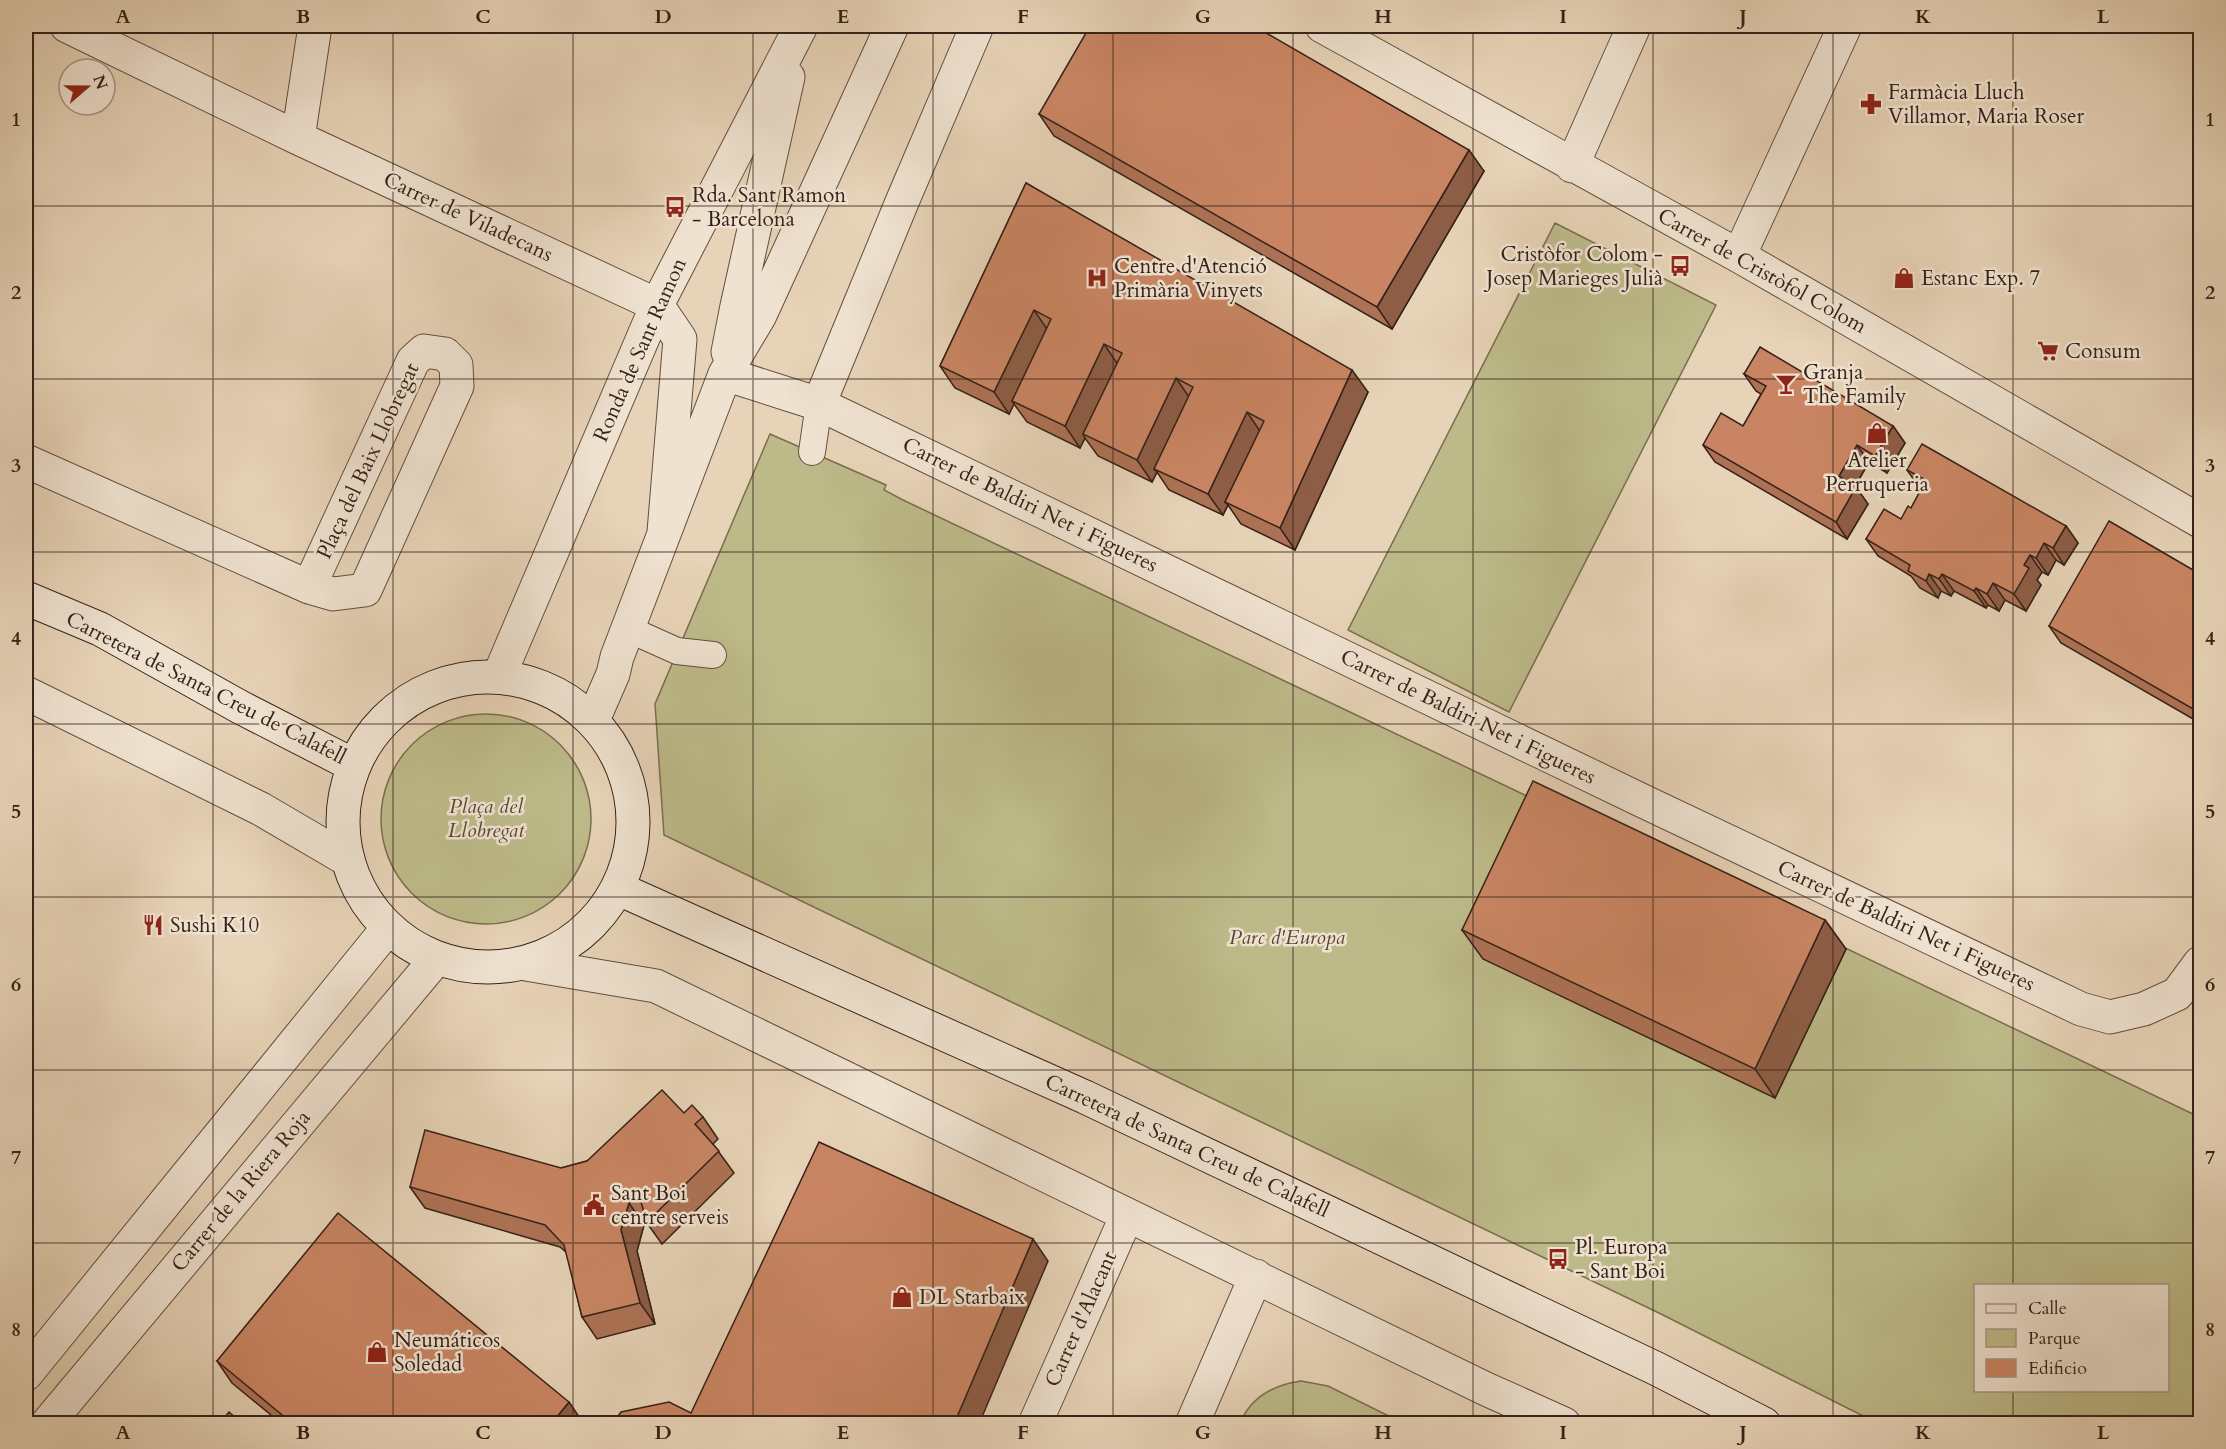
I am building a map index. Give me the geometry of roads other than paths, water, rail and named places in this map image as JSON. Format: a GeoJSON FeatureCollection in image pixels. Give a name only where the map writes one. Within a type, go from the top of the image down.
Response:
{"type":"FeatureCollection","features":[{"type":"Feature","properties":{"kind":"street","name":"Carrer de Viladecans"},"geometry":{"type":"LineString","coordinates":[[67,26],[298,138],[657,305]]}},
{"type":"Feature","properties":{"kind":"street"},"geometry":{"type":"LineString","coordinates":[[298,138],[315,26]]}},
{"type":"Feature","properties":{"kind":"street","name":"Ronda de Sant Ramon"},"geometry":{"type":"LineString","coordinates":[[593,720],[613,674],[617,657],[725,374],[759,315],[892,26]]}},
{"type":"Feature","properties":{"kind":"street"},"geometry":{"type":"LineString","coordinates":[[819,404],[977,26]]}},
{"type":"Feature","properties":{"kind":"street","name":"Carrer de Cristòfol Colom"},"geometry":{"type":"LineString","coordinates":[[1322,26],[1572,166],[1739,256],[2200,521]]}},
{"type":"Feature","properties":{"kind":"street"},"geometry":{"type":"LineString","coordinates":[[1572,166],[1634,26]]}},
{"type":"Feature","properties":{"kind":"street"},"geometry":{"type":"LineString","coordinates":[[1739,256],[1845,26]]}},
{"type":"Feature","properties":{"kind":"street","name":"Ronda de Sant Ramon"},"geometry":{"type":"LineString","coordinates":[[725,374],[737,306],[799,29]]}},
{"type":"Feature","properties":{"kind":"street","name":"Ronda de Sant Ramon"},"geometry":{"type":"LineString","coordinates":[[499,676],[657,305],[799,29]]}},
{"type":"Feature","properties":{"kind":"street"},"geometry":{"type":"LineString","coordinates":[[657,305],[680,339],[664,532]]}},
{"type":"Feature","properties":{"kind":"street","name":"Plaça del Baix Llobregat"},"geometry":{"type":"LineString","coordinates":[[424,351],[445,354],[456,366],[457,386],[365,590],[333,594],[309,587],[413,361],[424,351]]}},
{"type":"Feature","properties":{"kind":"street","name":"Carrer de Baldiri Net i Figueres"},"geometry":{"type":"LineString","coordinates":[[725,374],[819,404],[1645,802],[2081,1009],[2110,1017],[2144,1009],[2177,994],[2200,963]]}},
{"type":"Feature","properties":{"kind":"street"},"geometry":{"type":"LineString","coordinates":[[26,461],[309,587]]}},
{"type":"Feature","properties":{"kind":"street","name":"Carretera de Santa Creu de Calafell"},"geometry":{"type":"LineString","coordinates":[[26,598],[99,629],[240,707],[353,765]]}},
{"type":"Feature","properties":{"kind":"street"},"geometry":{"type":"LineString","coordinates":[[526,964],[571,944],[590,927],[619,889],[634,840],[633,803],[611,742],[593,720],[554,691],[499,676],[479,675],[422,691],[382,721],[353,765],[342,815],[348,861],[364,899],[388,928],[436,959],[483,968],[526,964],[656,986],[1486,1389],[1564,1424]]}},
{"type":"Feature","properties":{"kind":"street"},"geometry":{"type":"LineString","coordinates":[[26,693],[261,808],[348,861]]}},
{"type":"Feature","properties":{"kind":"street","name":"Carretera de Santa Creu de Calafell"},"geometry":{"type":"LineString","coordinates":[[619,889],[1084,1096],[1764,1421]]}},
{"type":"Feature","properties":{"kind":"street"},"geometry":{"type":"LineString","coordinates":[[26,1374],[388,928]]}},
{"type":"Feature","properties":{"kind":"street","name":"Carrer de la Riera Roja"},"geometry":{"type":"LineString","coordinates":[[47,1424],[436,959]]}},
{"type":"Feature","properties":{"kind":"street","name":"Carrer d'Alacant"},"geometry":{"type":"LineString","coordinates":[[1035,1424],[1127,1215]]}},
{"type":"Feature","properties":{"kind":"street"},"geometry":{"type":"LineString","coordinates":[[1192,1424],[1256,1276]]}},
{"type":"Feature","properties":{"kind":"lane"},"geometry":{"type":"LineString","coordinates":[[812,452],[819,404]]}},
{"type":"Feature","properties":{"kind":"lane"},"geometry":{"type":"LineString","coordinates":[[628,629],[677,651],[713,655]]}},
{"type":"Feature","properties":{"kind":"place","name":"Farmàcia Lluch Villamor, Maria Roser"},"geometry":{"type":"Point","coordinates":[1871,104]}},
{"type":"Feature","properties":{"kind":"place","name":"Rda. Sant Ramon - Barcelona"},"geometry":{"type":"Point","coordinates":[675,207]}},
{"type":"Feature","properties":{"kind":"place","name":"Cristòfor Colom - Josep Marieges Julià"},"geometry":{"type":"Point","coordinates":[1680,266]}},
{"type":"Feature","properties":{"kind":"place","name":"Centre d'Atenció Primària Vinyets"},"geometry":{"type":"Point","coordinates":[1097,278]}},
{"type":"Feature","properties":{"kind":"place","name":"Estanc Exp. 7"},"geometry":{"type":"Point","coordinates":[1904,278]}},
{"type":"Feature","properties":{"kind":"place","name":"Consum"},"geometry":{"type":"Point","coordinates":[2048,351]}},
{"type":"Feature","properties":{"kind":"place","name":"Granja The Family"},"geometry":{"type":"Point","coordinates":[1786,384]}},
{"type":"Feature","properties":{"kind":"place","name":"Atelier Perruqueria"},"geometry":{"type":"Point","coordinates":[1877,433]}},
{"type":"Feature","properties":{"kind":"place","name":"Sushi K10"},"geometry":{"type":"Point","coordinates":[153,925]}},
{"type":"Feature","properties":{"kind":"place","name":"Sant Boi centre serveis"},"geometry":{"type":"Point","coordinates":[594,1205]}},
{"type":"Feature","properties":{"kind":"place","name":"Pl. Europa - Sant Boi"},"geometry":{"type":"Point","coordinates":[1558,1259]}},
{"type":"Feature","properties":{"kind":"place","name":"DL Starbaix"},"geometry":{"type":"Point","coordinates":[902,1297]}},
{"type":"Feature","properties":{"kind":"place","name":"Neumáticos Soledad"},"geometry":{"type":"Point","coordinates":[377,1352]}},
{"type":"Feature","properties":{"kind":"park label","name":"Plaça del Llobregat"},"geometry":{"type":"Point","coordinates":[486,818]}},
{"type":"Feature","properties":{"kind":"park label","name":"Parc d'Europa"},"geometry":{"type":"Point","coordinates":[1287,937]}}]}
